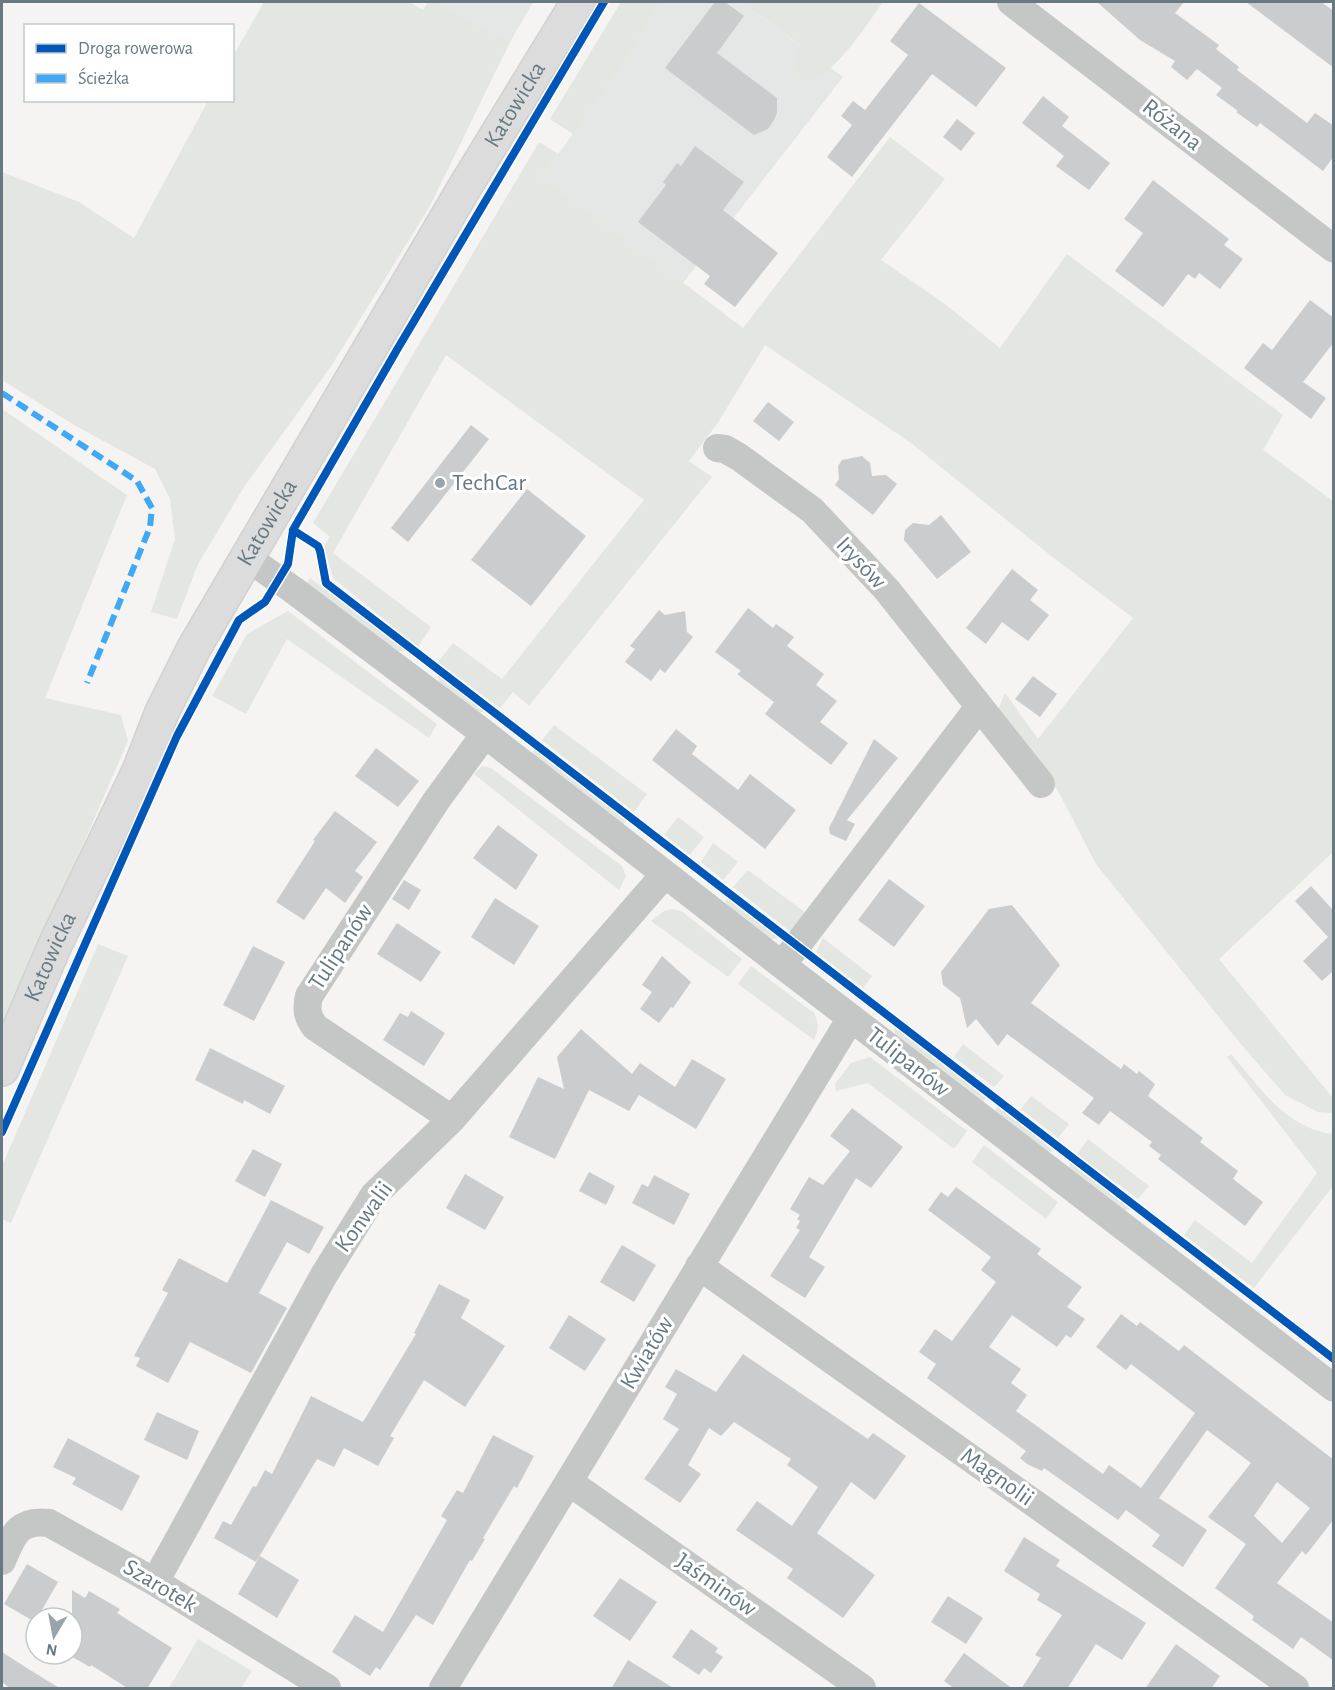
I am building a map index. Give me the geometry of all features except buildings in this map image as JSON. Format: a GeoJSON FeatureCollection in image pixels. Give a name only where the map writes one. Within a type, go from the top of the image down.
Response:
{"type":"FeatureCollection","features":[{"type":"Feature","properties":{"kind":"main road","name":"Katowicka"},"geometry":{"type":"LineString","coordinates":[[2,1069],[55,945],[139,771],[162,712],[194,648],[463,190],[578,2]]}},
{"type":"Feature","properties":{"kind":"street","name":"Różana"},"geometry":{"type":"LineString","coordinates":[[1011,2],[1334,249]]}},
{"type":"Feature","properties":{"kind":"street","name":"Irysów"},"geometry":{"type":"LineString","coordinates":[[717,448],[725,449],[739,457],[812,510],[887,590],[1041,784]]}},
{"type":"Feature","properties":{"kind":"street","name":"Tulipanów"},"geometry":{"type":"LineString","coordinates":[[246,557],[485,734],[1334,1389]]}},
{"type":"Feature","properties":{"kind":"street"},"geometry":{"type":"LineString","coordinates":[[782,965],[979,706]]}},
{"type":"Feature","properties":{"kind":"street","name":"Tulipanów"},"geometry":{"type":"LineString","coordinates":[[452,1119],[315,1027],[308,1018],[306,1007],[309,996],[429,811],[485,734]]}},
{"type":"Feature","properties":{"kind":"street","name":"Konwalii"},"geometry":{"type":"LineString","coordinates":[[155,1582],[324,1275],[374,1195],[452,1119],[665,874]]}},
{"type":"Feature","properties":{"kind":"street","name":"Kwiatów"},"geometry":{"type":"LineString","coordinates":[[443,1689],[851,1018]]}},
{"type":"Feature","properties":{"kind":"street","name":"Magnolii"},"geometry":{"type":"LineString","coordinates":[[699,1266],[1295,1689]]}},
{"type":"Feature","properties":{"kind":"street","name":"Jaśminów"},"geometry":{"type":"LineString","coordinates":[[569,1482],[861,1689]]}},
{"type":"Feature","properties":{"kind":"street","name":"Szarotek"},"geometry":{"type":"LineString","coordinates":[[2,1561],[10,1542],[22,1527],[36,1521],[49,1522],[155,1582],[327,1689]]}},
{"type":"Feature","properties":{"kind":"shaded area"},"geometry":{"type":"Polygon","coordinates":[[[264,2],[409,2],[423,10],[428,2],[438,2],[510,42],[431,204],[332,365],[244,487],[198,564],[177,619],[151,612],[175,539],[170,499],[155,469],[74,425],[2,380],[2,172],[79,202],[134,238],[207,102],[234,102],[234,54],[264,2]]]}},
{"type":"Feature","properties":{"kind":"shaded area"},"geometry":{"type":"Polygon","coordinates":[[[438,2],[533,2],[510,42],[438,2]]]}},
{"type":"Feature","properties":{"kind":"shaded area"},"geometry":{"type":"Polygon","coordinates":[[[621,2],[661,2],[621,68],[573,134],[550,119],[621,2]]]}},
{"type":"Feature","properties":{"kind":"shaded area"},"geometry":{"type":"Polygon","coordinates":[[[661,2],[741,2],[843,77],[683,283],[542,176],[621,68],[661,2]]]}},
{"type":"Feature","properties":{"kind":"shaded area"},"geometry":{"type":"Polygon","coordinates":[[[741,2],[883,2],[842,57],[815,79],[803,81],[793,73],[800,45],[741,2]]]}},
{"type":"Feature","properties":{"kind":"shaded area"},"geometry":{"type":"Polygon","coordinates":[[[890,137],[945,179],[881,260],[945,304],[1000,348],[1067,254],[1283,415],[1263,450],[1333,501],[1333,852],[1219,959],[1333,1098],[1333,1113],[1318,1112],[1285,1095],[1239,1042],[1096,864],[1057,789],[997,712],[1005,693],[1038,739],[1133,618],[1050,555],[911,443],[765,345],[717,424],[689,461],[712,477],[529,706],[513,692],[500,708],[438,662],[453,643],[502,679],[644,500],[446,355],[333,553],[431,627],[418,647],[333,578],[324,546],[330,537],[313,523],[539,142],[558,154],[542,176],[743,328],[890,137]]]}},
{"type":"Feature","properties":{"kind":"shaded area"},"geometry":{"type":"Polygon","coordinates":[[[2,409],[127,495],[45,698],[121,715],[128,741],[2,1031],[2,409]]]}},
{"type":"Feature","properties":{"kind":"shaded area"},"geometry":{"type":"Polygon","coordinates":[[[310,578],[407,651],[398,651],[305,584],[310,578]]]}},
{"type":"Feature","properties":{"kind":"shaded area"},"geometry":{"type":"Polygon","coordinates":[[[288,611],[437,724],[429,738],[287,639],[246,714],[212,696],[247,634],[288,611]]]}},
{"type":"Feature","properties":{"kind":"shaded area"},"geometry":{"type":"Polygon","coordinates":[[[436,673],[484,712],[477,712],[441,687],[436,673]]]}},
{"type":"Feature","properties":{"kind":"shaded area"},"geometry":{"type":"Polygon","coordinates":[[[554,725],[647,794],[634,812],[542,740],[554,725]]]}},
{"type":"Feature","properties":{"kind":"shaded area"},"geometry":{"type":"Polygon","coordinates":[[[535,749],[627,819],[623,825],[531,755],[535,749]]]}},
{"type":"Feature","properties":{"kind":"shaded area"},"geometry":{"type":"Polygon","coordinates":[[[482,766],[491,768],[622,866],[626,876],[619,890],[474,774],[482,766]]]}},
{"type":"Feature","properties":{"kind":"shaded area"},"geometry":{"type":"Polygon","coordinates":[[[678,817],[704,837],[690,855],[664,835],[678,817]]]}},
{"type":"Feature","properties":{"kind":"shaded area"},"geometry":{"type":"Polygon","coordinates":[[[713,843],[738,862],[723,880],[701,862],[713,843]]]}},
{"type":"Feature","properties":{"kind":"shaded area"},"geometry":{"type":"Polygon","coordinates":[[[748,870],[806,913],[791,932],[733,887],[748,870]]]}},
{"type":"Feature","properties":{"kind":"shaded area"},"geometry":{"type":"Polygon","coordinates":[[[727,898],[782,938],[771,939],[725,906],[727,898]]]}},
{"type":"Feature","properties":{"kind":"shaded area"},"geometry":{"type":"Polygon","coordinates":[[[673,909],[683,912],[742,959],[728,977],[651,921],[664,911],[673,909]]]}},
{"type":"Feature","properties":{"kind":"shaded area"},"geometry":{"type":"Polygon","coordinates":[[[823,938],[872,976],[863,988],[816,952],[823,938]]]}},
{"type":"Feature","properties":{"kind":"shaded area"},"geometry":{"type":"Polygon","coordinates":[[[98,944],[128,956],[11,1223],[2,1219],[2,1166],[98,944]]]}},
{"type":"Feature","properties":{"kind":"shaded area"},"geometry":{"type":"Polygon","coordinates":[[[751,966],[814,1013],[818,1026],[814,1040],[738,984],[751,966]]]}},
{"type":"Feature","properties":{"kind":"shaded area"},"geometry":{"type":"Polygon","coordinates":[[[896,1027],[987,1097],[982,1104],[896,1036],[894,1029],[896,1027]]]}},
{"type":"Feature","properties":{"kind":"shaded area"},"geometry":{"type":"Polygon","coordinates":[[[963,1044],[1004,1076],[994,1087],[954,1057],[963,1044]]]}},
{"type":"Feature","properties":{"kind":"shaded area"},"geometry":{"type":"Polygon","coordinates":[[[1231,1054],[1264,1093],[1288,1115],[1301,1124],[1333,1134],[1333,1186],[1254,1288],[1184,1235],[1195,1220],[1252,1263],[1317,1173],[1227,1057],[1231,1054]]]}},
{"type":"Feature","properties":{"kind":"shaded area"},"geometry":{"type":"Polygon","coordinates":[[[870,1057],[967,1131],[954,1149],[868,1083],[836,1091],[835,1084],[851,1063],[870,1057]]]}},
{"type":"Feature","properties":{"kind":"shaded area"},"geometry":{"type":"Polygon","coordinates":[[[1031,1096],[1069,1124],[1058,1138],[1021,1109],[1031,1096]]]}},
{"type":"Feature","properties":{"kind":"shaded area"},"geometry":{"type":"Polygon","coordinates":[[[997,1106],[1056,1149],[1048,1153],[995,1112],[997,1106]]]}},
{"type":"Feature","properties":{"kind":"shaded area"},"geometry":{"type":"Polygon","coordinates":[[[1088,1139],[1149,1186],[1138,1199],[1077,1154],[1088,1139]]]}},
{"type":"Feature","properties":{"kind":"shaded area"},"geometry":{"type":"Polygon","coordinates":[[[984,1145],[1058,1202],[1046,1219],[972,1162],[984,1145]]]}},
{"type":"Feature","properties":{"kind":"shaded area"},"geometry":{"type":"Polygon","coordinates":[[[1071,1161],[1132,1208],[1123,1211],[1068,1169],[1071,1161]]]}},
{"type":"Feature","properties":{"kind":"shaded area"},"geometry":{"type":"Polygon","coordinates":[[[198,1639],[252,1671],[241,1688],[169,1688],[198,1639]]]}},
{"type":"Feature","properties":{"kind":"marked path"},"geometry":{"type":"LineString","coordinates":[[2,393],[137,481],[152,508],[150,527],[87,683]]}},
{"type":"Feature","properties":{"kind":"cycle path"},"geometry":{"type":"LineString","coordinates":[[2,1132],[177,736],[239,620],[265,602],[288,564],[293,530],[398,348],[604,2]]}},
{"type":"Feature","properties":{"kind":"cycle path"},"geometry":{"type":"LineString","coordinates":[[293,530],[318,546],[326,583],[1334,1359]]}},
{"type":"Feature","properties":{"kind":"place","name":"TechCar"},"geometry":{"type":"Point","coordinates":[440,483]}}]}
